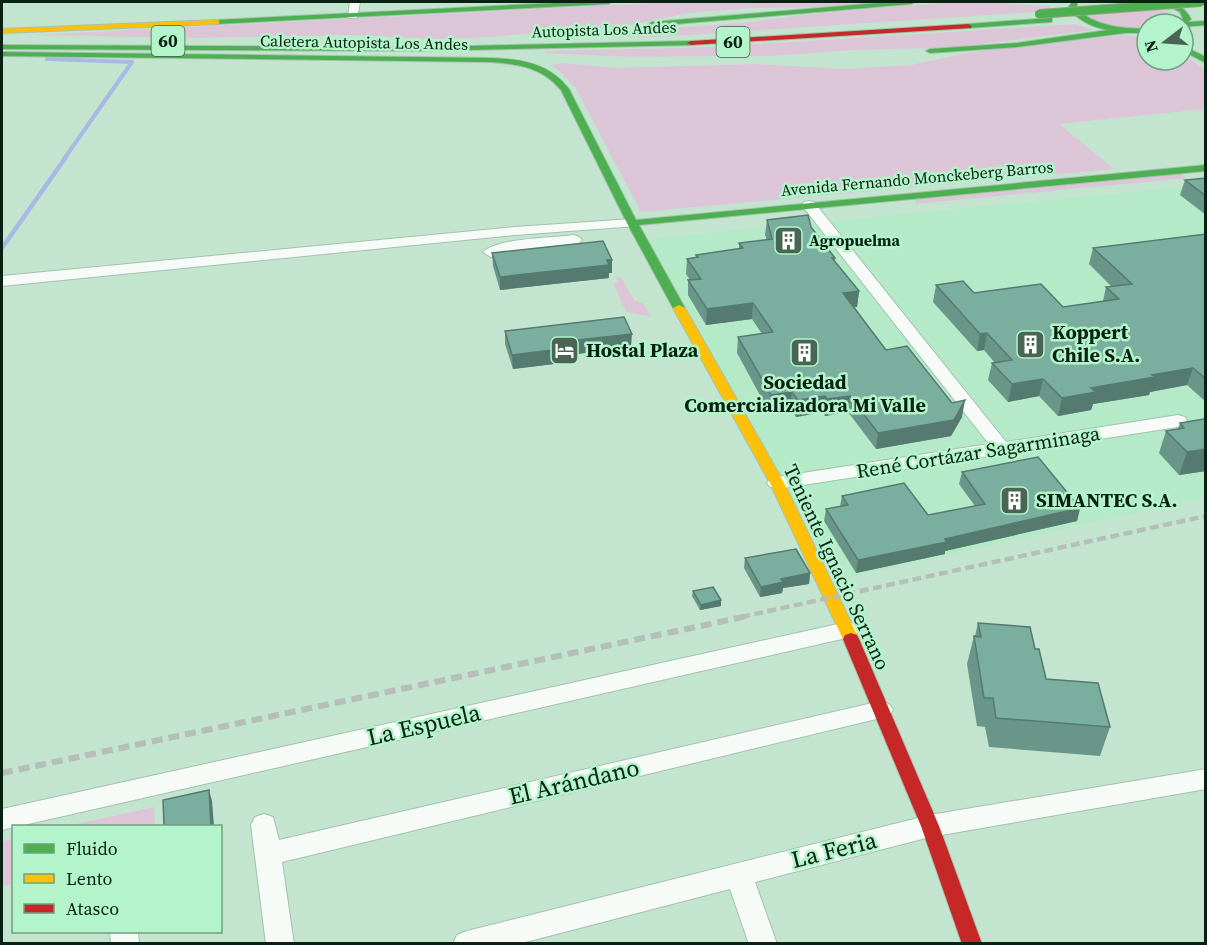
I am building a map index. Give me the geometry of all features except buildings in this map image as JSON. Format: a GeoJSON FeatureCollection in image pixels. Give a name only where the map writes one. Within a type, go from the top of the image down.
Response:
{"type":"FeatureCollection","features":[{"type":"Feature","properties":{"kind":"main road","name":"Caletera Autopista Los Andes"},"geometry":{"type":"LineString","coordinates":[[2,31],[90,29],[354,8],[608,2]]}},
{"type":"Feature","properties":{"kind":"main road"},"geometry":{"type":"LineString","coordinates":[[636,26],[910,2]]}},
{"type":"Feature","properties":{"kind":"main road"},"geometry":{"type":"LineString","coordinates":[[1074,2],[1072,8],[1079,16],[1096,24],[1135,31]]}},
{"type":"Feature","properties":{"kind":"main road"},"geometry":{"type":"LineString","coordinates":[[1164,2],[1184,12]]}},
{"type":"Feature","properties":{"kind":"main road","name":"Autopista Los Andes"},"geometry":{"type":"LineString","coordinates":[[1044,17],[1206,2]]}},
{"type":"Feature","properties":{"kind":"main road","name":"Autopista Los Andes"},"geometry":{"type":"LineString","coordinates":[[2,47],[421,46],[702,37],[1206,8]]}},
{"type":"Feature","properties":{"kind":"main road"},"geometry":{"type":"LineString","coordinates":[[421,46],[576,31]]}},
{"type":"Feature","properties":{"kind":"main road"},"geometry":{"type":"LineString","coordinates":[[920,51],[1017,45],[1135,33]]}},
{"type":"Feature","properties":{"kind":"main road","name":"Autopista Los Andes"},"geometry":{"type":"LineString","coordinates":[[2,40],[421,46]]}},
{"type":"Feature","properties":{"kind":"main road"},"geometry":{"type":"LineString","coordinates":[[421,46],[615,59]]}},
{"type":"Feature","properties":{"kind":"main road","name":"Caletera Autopista Los Andes"},"geometry":{"type":"LineString","coordinates":[[2,54],[449,59],[532,64],[549,70],[561,81],[635,228]]}},
{"type":"Feature","properties":{"kind":"main road","name":"Avenida Fernando Monckeberg Barros"},"geometry":{"type":"LineString","coordinates":[[635,228],[1196,176],[1206,168]]}},
{"type":"Feature","properties":{"kind":"main road","name":"Teniente Ignacio Serrano"},"geometry":{"type":"LineString","coordinates":[[635,228],[777,483],[847,630],[930,826],[972,944]]}},
{"type":"Feature","properties":{"kind":"street"},"geometry":{"type":"LineString","coordinates":[[813,211],[1002,448]]}},
{"type":"Feature","properties":{"kind":"street"},"geometry":{"type":"LineString","coordinates":[[491,252],[508,247],[635,228]]}},
{"type":"Feature","properties":{"kind":"street"},"geometry":{"type":"LineString","coordinates":[[2,281],[514,231],[635,228]]}},
{"type":"Feature","properties":{"kind":"street","name":"René Cortázar Sagarminaga"},"geometry":{"type":"LineString","coordinates":[[777,483],[1178,422]]}},
{"type":"Feature","properties":{"kind":"street","name":"La Espuela"},"geometry":{"type":"LineString","coordinates":[[2,820],[847,630]]}},
{"type":"Feature","properties":{"kind":"street","name":"El Arándano"},"geometry":{"type":"LineString","coordinates":[[268,854],[881,710]]}},
{"type":"Feature","properties":{"kind":"street","name":"La Feria"},"geometry":{"type":"LineString","coordinates":[[467,944],[930,826],[1206,779]]}},
{"type":"Feature","properties":{"kind":"street"},"geometry":{"type":"LineString","coordinates":[[264,825],[280,944]]}},
{"type":"Feature","properties":{"kind":"street"},"geometry":{"type":"LineString","coordinates":[[738,874],[763,944]]}},
{"type":"Feature","properties":{"kind":"shaded area"},"geometry":{"type":"Polygon","coordinates":[[[675,2],[885,2],[830,7],[753,8],[689,13],[631,25],[476,38],[428,39],[354,35],[194,38],[33,35],[675,2]]]}},
{"type":"Feature","properties":{"kind":"shaded area"},"geometry":{"type":"Polygon","coordinates":[[[981,2],[1051,6],[1051,11],[656,37],[549,37],[742,23],[819,13],[942,3],[981,2]]]}},
{"type":"Feature","properties":{"kind":"shaded area"},"geometry":{"type":"Polygon","coordinates":[[[1073,5],[1168,12],[1135,12],[1135,27],[1101,24],[1073,5]]]}},
{"type":"Feature","properties":{"kind":"shaded area"},"geometry":{"type":"Polygon","coordinates":[[[1076,24],[1093,30],[947,48],[852,50],[774,56],[629,57],[546,53],[546,51],[712,47],[1076,24]]]}},
{"type":"Feature","properties":{"kind":"shaded area"},"geometry":{"type":"Polygon","coordinates":[[[1123,35],[1135,36],[1135,72],[1195,72],[1195,63],[1205,69],[1205,109],[1059,124],[1114,169],[641,212],[575,87],[551,65],[562,63],[615,68],[756,64],[845,69],[911,65],[972,52],[1123,35]]]}},
{"type":"Feature","properties":{"kind":"shaded area"},"geometry":{"type":"Polygon","coordinates":[[[1181,173],[1186,178],[915,204],[916,200],[1181,173]]]}},
{"type":"Feature","properties":{"kind":"shaded area"},"geometry":{"type":"Polygon","coordinates":[[[1205,185],[1205,497],[838,580],[650,242],[656,238],[1205,185]]]}},
{"type":"Feature","properties":{"kind":"shaded area"},"geometry":{"type":"Polygon","coordinates":[[[621,277],[634,300],[644,304],[651,317],[626,312],[613,283],[618,282],[616,278],[621,277]]]}},
{"type":"Feature","properties":{"kind":"shaded area"},"geometry":{"type":"Polygon","coordinates":[[[154,807],[155,825],[72,825],[154,807]]]}},
{"type":"Feature","properties":{"kind":"shaded area"},"geometry":{"type":"Polygon","coordinates":[[[12,839],[12,884],[2,886],[2,841],[12,839]]]}},
{"type":"Feature","properties":{"kind":"waterway"},"geometry":{"type":"LineString","coordinates":[[47,59],[132,62],[64,159]]}},
{"type":"Feature","properties":{"kind":"waterway"},"geometry":{"type":"LineString","coordinates":[[2,248],[66,157]]}},
{"type":"Feature","properties":{"kind":"railway"},"geometry":{"type":"LineString","coordinates":[[741,617],[1206,516]]}},
{"type":"Feature","properties":{"kind":"railway"},"geometry":{"type":"LineString","coordinates":[[2,773],[748,616]]}},
{"type":"Feature","properties":{"kind":"traffic: fast"},"geometry":{"type":"LineString","coordinates":[[216,22],[608,2]]}},
{"type":"Feature","properties":{"kind":"traffic: fast"},"geometry":{"type":"LineString","coordinates":[[652,24],[911,2]]}},
{"type":"Feature","properties":{"kind":"traffic: fast"},"geometry":{"type":"LineString","coordinates":[[1075,2],[1072,8],[1088,21],[1106,28],[1135,31]]}},
{"type":"Feature","properties":{"kind":"traffic: fast"},"geometry":{"type":"LineString","coordinates":[[1164,2],[1184,12]]}},
{"type":"Feature","properties":{"kind":"traffic: fast"},"geometry":{"type":"LineString","coordinates":[[1039,14],[1201,2]]}},
{"type":"Feature","properties":{"kind":"traffic: fast"},"geometry":{"type":"LineString","coordinates":[[968,26],[1049,20]]}},
{"type":"Feature","properties":{"kind":"traffic: fast"},"geometry":{"type":"LineString","coordinates":[[1195,24],[1206,23]]}},
{"type":"Feature","properties":{"kind":"traffic: fast"},"geometry":{"type":"LineString","coordinates":[[930,51],[1017,45],[1128,30]]}},
{"type":"Feature","properties":{"kind":"traffic: fast"},"geometry":{"type":"LineString","coordinates":[[2,47],[423,49],[691,43]]}},
{"type":"Feature","properties":{"kind":"traffic: fast"},"geometry":{"type":"LineString","coordinates":[[2,54],[490,60],[532,65],[558,80],[565,89],[638,234],[679,308]]}},
{"type":"Feature","properties":{"kind":"traffic: fast"},"geometry":{"type":"LineString","coordinates":[[1195,55],[1206,61]]}},
{"type":"Feature","properties":{"kind":"traffic: fast"},"geometry":{"type":"LineString","coordinates":[[632,223],[1206,168]]}},
{"type":"Feature","properties":{"kind":"traffic: slow"},"geometry":{"type":"LineString","coordinates":[[2,31],[216,22]]}},
{"type":"Feature","properties":{"kind":"traffic: slow"},"geometry":{"type":"LineString","coordinates":[[679,308],[777,483],[851,639]]}},
{"type":"Feature","properties":{"kind":"traffic: jam"},"geometry":{"type":"LineString","coordinates":[[691,43],[968,26]]}},
{"type":"Feature","properties":{"kind":"traffic: jam"},"geometry":{"type":"LineString","coordinates":[[851,639],[930,826],[972,944]]}},
{"type":"Feature","properties":{"kind":"place","name":"Agropuelma"},"geometry":{"type":"Point","coordinates":[788,240]}},
{"type":"Feature","properties":{"kind":"place","name":"Koppert Chile S.A."},"geometry":{"type":"Point","coordinates":[1031,344]}},
{"type":"Feature","properties":{"kind":"place","name":"Hostal Plaza"},"geometry":{"type":"Point","coordinates":[565,350]}},
{"type":"Feature","properties":{"kind":"place","name":"Sociedad Comercializadora Mi Valle"},"geometry":{"type":"Point","coordinates":[805,352]}},
{"type":"Feature","properties":{"kind":"place","name":"SIMANTEC S.A."},"geometry":{"type":"Point","coordinates":[1015,500]}}]}
